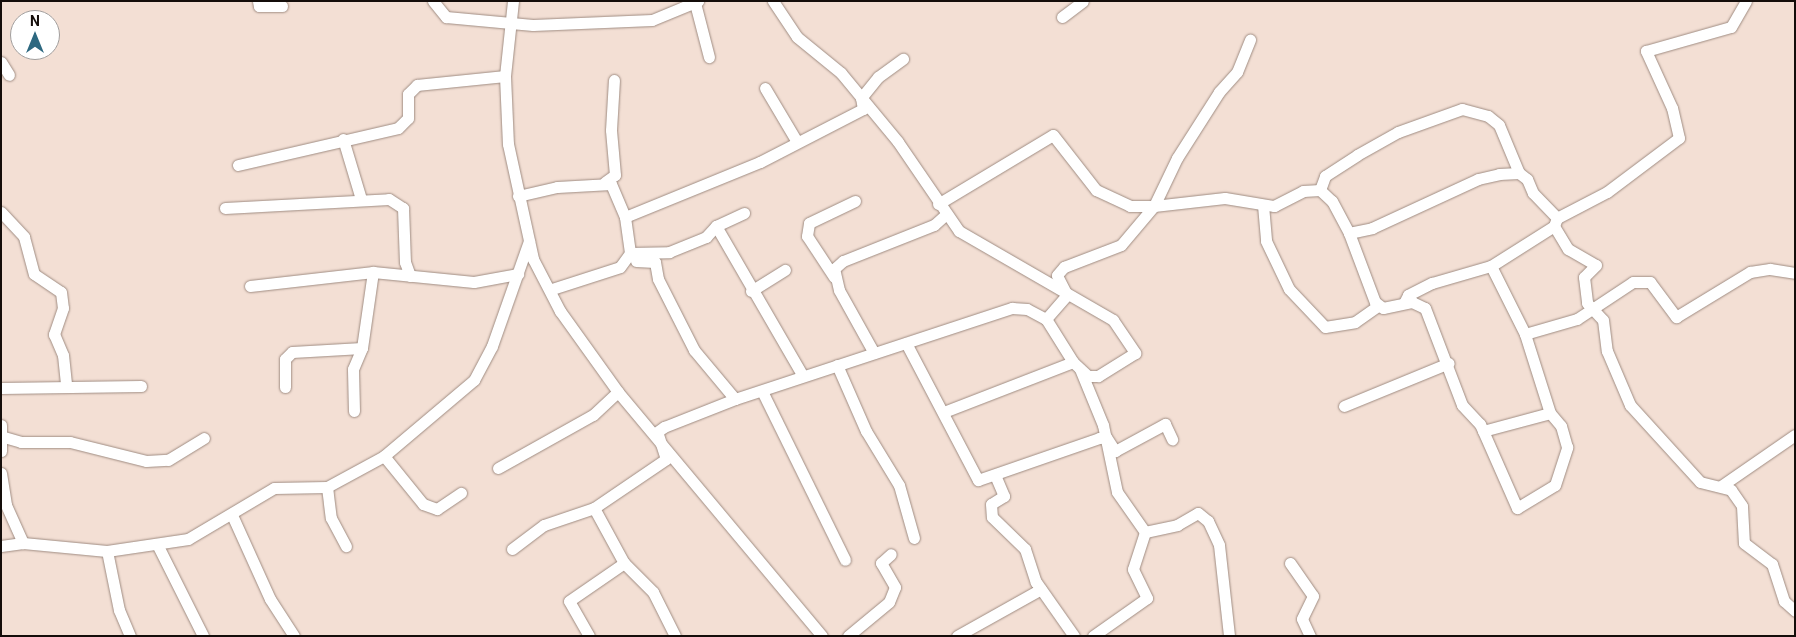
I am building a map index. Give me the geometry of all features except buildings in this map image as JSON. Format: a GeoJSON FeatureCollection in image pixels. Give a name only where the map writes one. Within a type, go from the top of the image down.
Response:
{"type":"FeatureCollection","features":[{"type":"Feature","properties":{"kind":"street"},"geometry":{"type":"LineString","coordinates":[[258,1],[260,6],[282,6]]}},
{"type":"Feature","properties":{"kind":"street"},"geometry":{"type":"LineString","coordinates":[[433,1],[446,17],[511,20],[534,25],[652,20],[697,2],[709,57]]}},
{"type":"Feature","properties":{"kind":"street"},"geometry":{"type":"LineString","coordinates":[[513,1],[505,76],[508,144],[518,196],[530,237],[533,259],[552,289],[560,311],[618,392],[817,633]]}},
{"type":"Feature","properties":{"kind":"street"},"geometry":{"type":"LineString","coordinates":[[773,1],[797,37],[841,73],[898,142],[945,215],[959,231],[1036,271],[1067,295],[1113,320],[1135,349],[1133,356],[1094,377],[1076,363]]}},
{"type":"Feature","properties":{"kind":"street"},"geometry":{"type":"LineString","coordinates":[[1062,17],[1083,1]]}},
{"type":"Feature","properties":{"kind":"street"},"geometry":{"type":"LineString","coordinates":[[1404,303],[1408,295],[1432,283],[1491,266],[1555,222],[1617,185],[1679,138],[1672,108],[1646,51],[1731,27],[1746,1]]}},
{"type":"Feature","properties":{"kind":"street"},"geometry":{"type":"LineString","coordinates":[[1067,295],[1057,274],[1064,267],[1121,245],[1154,206],[1177,158],[1219,92],[1237,72],[1250,40]]}},
{"type":"Feature","properties":{"kind":"street"},"geometry":{"type":"LineString","coordinates":[[625,217],[760,162],[863,109],[861,98],[878,77],[903,59]]}},
{"type":"Feature","properties":{"kind":"street"},"geometry":{"type":"LineString","coordinates":[[1,62],[9,75]]}},
{"type":"Feature","properties":{"kind":"street"},"geometry":{"type":"LineString","coordinates":[[238,165],[343,139],[398,128],[408,118],[408,94],[417,85],[505,76]]}},
{"type":"Feature","properties":{"kind":"street"},"geometry":{"type":"LineString","coordinates":[[614,80],[611,130],[616,189],[625,217],[630,256]]}},
{"type":"Feature","properties":{"kind":"street"},"geometry":{"type":"LineString","coordinates":[[765,88],[796,142]]}},
{"type":"Feature","properties":{"kind":"street"},"geometry":{"type":"LineString","coordinates":[[1320,190],[1325,176],[1357,155],[1398,132],[1462,108],[1488,116],[1500,125],[1519,173],[1555,222],[1568,249],[1596,265],[1584,277],[1591,308],[1603,320],[1608,351],[1630,405],[1700,482],[1731,490],[1742,506],[1744,543],[1772,564],[1784,601],[1795,612]]}},
{"type":"Feature","properties":{"kind":"street"},"geometry":{"type":"LineString","coordinates":[[938,204],[1053,135],[1096,190],[1130,206],[1154,206],[1226,198],[1263,205],[1285,203],[1303,191],[1320,190],[1332,201],[1349,233],[1369,291],[1379,304],[1392,308],[1404,303],[1425,308],[1449,363],[1462,405],[1483,431],[1516,508],[1555,485],[1565,458],[1561,426],[1550,413],[1525,334],[1491,266]]}},
{"type":"Feature","properties":{"kind":"street"},"geometry":{"type":"LineString","coordinates":[[343,139],[361,199]]}},
{"type":"Feature","properties":{"kind":"street"},"geometry":{"type":"LineString","coordinates":[[1349,233],[1394,219],[1478,179],[1519,173]]}},
{"type":"Feature","properties":{"kind":"street"},"geometry":{"type":"LineString","coordinates":[[518,196],[606,182],[615,174]]}},
{"type":"Feature","properties":{"kind":"street"},"geometry":{"type":"LineString","coordinates":[[606,182],[616,189]]}},
{"type":"Feature","properties":{"kind":"street"},"geometry":{"type":"LineString","coordinates":[[225,208],[361,199],[389,199],[403,208],[404,262],[410,276]]}},
{"type":"Feature","properties":{"kind":"street"},"geometry":{"type":"LineString","coordinates":[[855,201],[809,222],[807,236],[834,277],[874,353]]}},
{"type":"Feature","properties":{"kind":"street"},"geometry":{"type":"LineString","coordinates":[[1263,205],[1266,241],[1289,288],[1325,327],[1355,322],[1379,304]]}},
{"type":"Feature","properties":{"kind":"street"},"geometry":{"type":"LineString","coordinates":[[1,212],[24,237],[34,274],[61,292],[63,308],[54,334],[63,354],[66,386]]}},
{"type":"Feature","properties":{"kind":"street"},"geometry":{"type":"LineString","coordinates":[[552,289],[604,273],[630,256],[669,252],[706,237],[716,226],[744,213]]}},
{"type":"Feature","properties":{"kind":"street"},"geometry":{"type":"LineString","coordinates":[[834,277],[834,269],[843,262],[902,240],[945,215]]}},
{"type":"Feature","properties":{"kind":"street"},"geometry":{"type":"LineString","coordinates":[[716,226],[751,291],[803,376]]}},
{"type":"Feature","properties":{"kind":"street"},"geometry":{"type":"LineString","coordinates":[[1,546],[23,543],[107,551],[158,546],[188,539],[232,515],[248,500],[274,488],[328,487],[384,456],[474,380],[492,346],[530,237]]}},
{"type":"Feature","properties":{"kind":"street"},"geometry":{"type":"LineString","coordinates":[[630,256],[655,262],[658,279],[694,350],[735,399]]}},
{"type":"Feature","properties":{"kind":"street"},"geometry":{"type":"LineString","coordinates":[[397,273],[404,262]]}},
{"type":"Feature","properties":{"kind":"street"},"geometry":{"type":"LineString","coordinates":[[1525,334],[1577,319],[1633,282],[1650,282],[1676,317],[1750,272],[1770,269],[1795,273]]}},
{"type":"Feature","properties":{"kind":"street"},"geometry":{"type":"LineString","coordinates":[[751,291],[785,270]]}},
{"type":"Feature","properties":{"kind":"street"},"geometry":{"type":"LineString","coordinates":[[250,286],[373,272],[474,282],[518,274]]}},
{"type":"Feature","properties":{"kind":"street"},"geometry":{"type":"LineString","coordinates":[[354,411],[353,369],[362,348],[373,272]]}},
{"type":"Feature","properties":{"kind":"street"},"geometry":{"type":"LineString","coordinates":[[1046,319],[1067,295]]}},
{"type":"Feature","properties":{"kind":"street"},"geometry":{"type":"LineString","coordinates":[[512,549],[544,525],[594,508],[666,459],[658,439],[658,432],[664,427],[735,399],[1012,308],[1027,309],[1046,319],[1076,363],[1106,437],[1115,451],[1165,424],[1172,439]]}},
{"type":"Feature","properties":{"kind":"street"},"geometry":{"type":"LineString","coordinates":[[906,343],[944,412],[973,475],[978,480],[1106,437]]}},
{"type":"Feature","properties":{"kind":"street"},"geometry":{"type":"LineString","coordinates":[[284,387],[285,359],[292,352],[362,348]]}},
{"type":"Feature","properties":{"kind":"street"},"geometry":{"type":"LineString","coordinates":[[944,412],[1076,363]]}},
{"type":"Feature","properties":{"kind":"street"},"geometry":{"type":"LineString","coordinates":[[1344,406],[1449,363]]}},
{"type":"Feature","properties":{"kind":"street"},"geometry":{"type":"LineString","coordinates":[[837,365],[866,431],[899,485],[914,538]]}},
{"type":"Feature","properties":{"kind":"street"},"geometry":{"type":"LineString","coordinates":[[1,388],[18,391],[66,386],[141,386]]}},
{"type":"Feature","properties":{"kind":"street"},"geometry":{"type":"LineString","coordinates":[[762,391],[845,560]]}},
{"type":"Feature","properties":{"kind":"street"},"geometry":{"type":"LineString","coordinates":[[498,468],[593,415],[618,392]]}},
{"type":"Feature","properties":{"kind":"street"},"geometry":{"type":"LineString","coordinates":[[1483,431],[1550,413]]}},
{"type":"Feature","properties":{"kind":"street"},"geometry":{"type":"LineString","coordinates":[[1,425],[4,437],[1,451]]}},
{"type":"Feature","properties":{"kind":"street"},"geometry":{"type":"LineString","coordinates":[[1721,486],[1795,435]]}},
{"type":"Feature","properties":{"kind":"street"},"geometry":{"type":"LineString","coordinates":[[4,437],[21,442],[70,442],[146,461],[168,460],[204,438]]}},
{"type":"Feature","properties":{"kind":"street"},"geometry":{"type":"LineString","coordinates":[[1106,437],[1117,492],[1145,532]]}},
{"type":"Feature","properties":{"kind":"street"},"geometry":{"type":"LineString","coordinates":[[384,456],[423,504],[437,509],[461,493]]}},
{"type":"Feature","properties":{"kind":"street"},"geometry":{"type":"LineString","coordinates":[[1,473],[6,505],[23,543]]}},
{"type":"Feature","properties":{"kind":"street"},"geometry":{"type":"LineString","coordinates":[[995,475],[1004,496],[991,504],[992,517],[1025,549],[1041,589],[1074,636]]}},
{"type":"Feature","properties":{"kind":"street"},"geometry":{"type":"LineString","coordinates":[[328,487],[331,518],[346,546]]}},
{"type":"Feature","properties":{"kind":"street"},"geometry":{"type":"LineString","coordinates":[[594,508],[624,563],[653,592],[675,636]]}},
{"type":"Feature","properties":{"kind":"street"},"geometry":{"type":"LineString","coordinates":[[1145,532],[1177,525],[1198,513],[1208,520],[1219,545],[1229,636]]}},
{"type":"Feature","properties":{"kind":"street"},"geometry":{"type":"LineString","coordinates":[[232,515],[270,599],[294,636]]}},
{"type":"Feature","properties":{"kind":"street"},"geometry":{"type":"LineString","coordinates":[[1093,636],[1147,598],[1133,569],[1145,532]]}},
{"type":"Feature","properties":{"kind":"street"},"geometry":{"type":"LineString","coordinates":[[158,546],[203,636]]}},
{"type":"Feature","properties":{"kind":"street"},"geometry":{"type":"LineString","coordinates":[[107,551],[119,610],[130,636]]}},
{"type":"Feature","properties":{"kind":"street"},"geometry":{"type":"LineString","coordinates":[[848,636],[889,602],[896,587],[881,563],[891,554]]}},
{"type":"Feature","properties":{"kind":"street"},"geometry":{"type":"LineString","coordinates":[[589,636],[569,601],[624,563]]}},
{"type":"Feature","properties":{"kind":"street"},"geometry":{"type":"LineString","coordinates":[[1290,563],[1312,596],[1302,620],[1310,636]]}},
{"type":"Feature","properties":{"kind":"street"},"geometry":{"type":"LineString","coordinates":[[957,636],[1041,589]]}}]}
